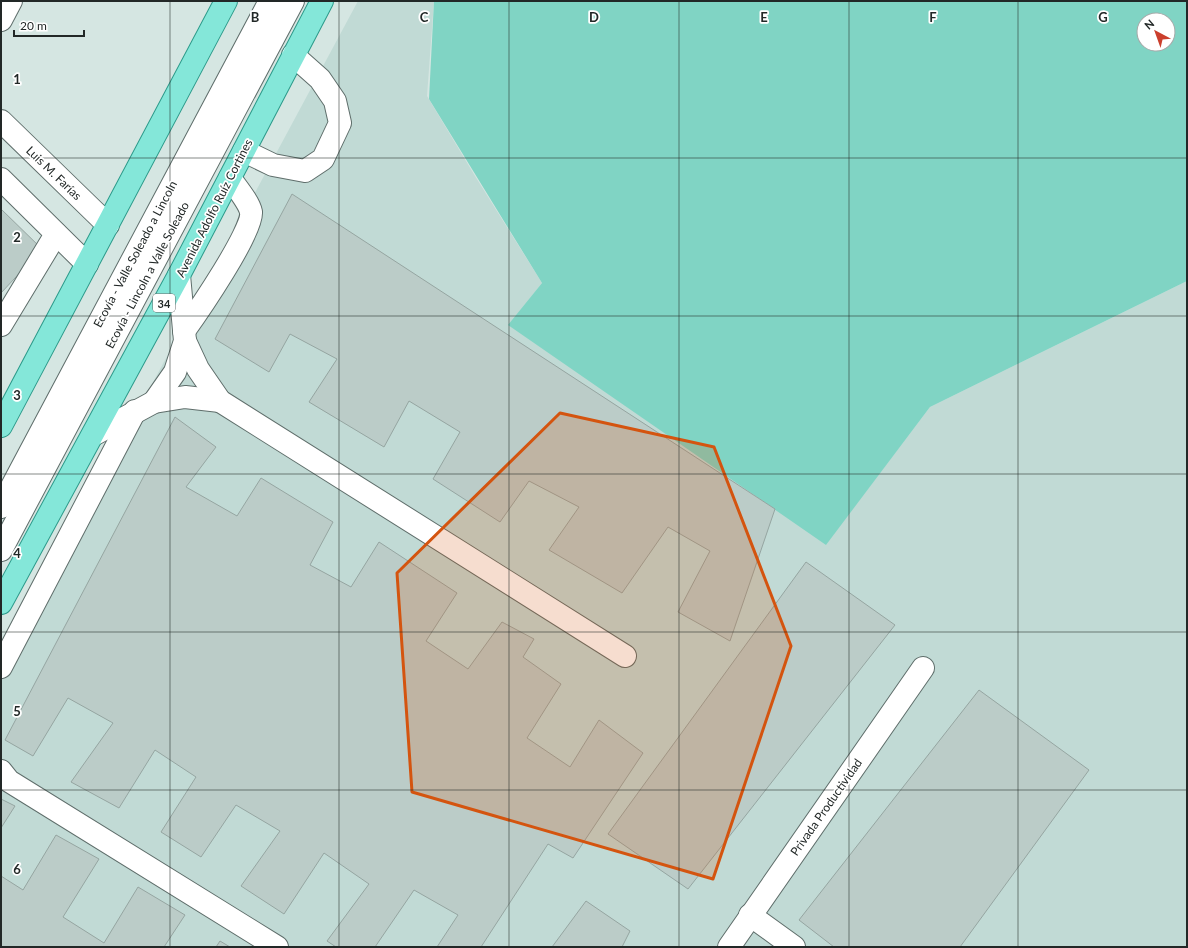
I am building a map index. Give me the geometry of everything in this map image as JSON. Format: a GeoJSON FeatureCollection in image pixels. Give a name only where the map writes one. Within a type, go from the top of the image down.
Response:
{"type":"FeatureCollection","features":[{"type":"Feature","properties":{"kind":"main road"},"geometry":{"type":"LineString","coordinates":[[1,426],[226,1]]}},
{"type":"Feature","properties":{"kind":"main road","name":"Avenida Adolfo Ruíz Cortines"},"geometry":{"type":"LineString","coordinates":[[1,603],[179,275],[322,1]]}},
{"type":"Feature","properties":{"kind":"street"},"geometry":{"type":"LineString","coordinates":[[1,20],[11,1]]}},
{"type":"Feature","properties":{"kind":"street","name":"Ecovía - Valle Soleado a Lincoln"},"geometry":{"type":"LineString","coordinates":[[1,507],[270,1]]}},
{"type":"Feature","properties":{"kind":"street","name":"Ecovía - Lincoln a Valle Soleado"},"geometry":{"type":"LineString","coordinates":[[1,550],[293,1]]}},
{"type":"Feature","properties":{"kind":"street"},"geometry":{"type":"LineString","coordinates":[[244,152],[273,165],[306,171],[323,159],[340,123],[335,101],[320,79],[293,55]]}},
{"type":"Feature","properties":{"kind":"street","name":"Luis M. Farías"},"geometry":{"type":"LineString","coordinates":[[1,121],[108,225]]}},
{"type":"Feature","properties":{"kind":"street"},"geometry":{"type":"LineString","coordinates":[[1,666],[145,407],[175,372],[184,336],[216,285],[247,228],[251,212],[230,178]]}},
{"type":"Feature","properties":{"kind":"street"},"geometry":{"type":"LineString","coordinates":[[1,179],[87,264]]}},
{"type":"Feature","properties":{"kind":"street"},"geometry":{"type":"LineString","coordinates":[[1,325],[56,234]]}},
{"type":"Feature","properties":{"kind":"street"},"geometry":{"type":"LineString","coordinates":[[179,275],[184,336],[198,369],[220,401],[625,656]]}},
{"type":"Feature","properties":{"kind":"street"},"geometry":{"type":"LineString","coordinates":[[93,435],[145,407],[184,397],[220,401]]}},
{"type":"Feature","properties":{"kind":"street","name":"Privada Productividad"},"geometry":{"type":"LineString","coordinates":[[729,947],[923,668]]}},
{"type":"Feature","properties":{"kind":"street"},"geometry":{"type":"LineString","coordinates":[[4,777],[276,947]]}},
{"type":"Feature","properties":{"kind":"street"},"geometry":{"type":"LineString","coordinates":[[750,916],[794,947]]}},
{"type":"Feature","properties":{"kind":"highlighted area"},"geometry":{"type":"Polygon","coordinates":[[[560,413],[714,447],[791,646],[713,879],[412,792],[397,573],[560,413]]]}},
{"type":"Feature","properties":{"kind":"shaded area"},"geometry":{"type":"Polygon","coordinates":[[[358,1],[434,1],[427,96],[542,283],[509,325],[826,544],[930,407],[1187,281],[1187,947],[1,947],[1,665],[358,1]]]}},
{"type":"Feature","properties":{"kind":"green space"},"geometry":{"type":"Polygon","coordinates":[[[434,1],[1187,1],[1187,281],[930,407],[826,545],[508,325],[542,283],[429,99],[434,1]]]}},
{"type":"Feature","properties":{"kind":"building"},"geometry":{"type":"Polygon","coordinates":[[[292,194],[775,509],[730,641],[678,612],[710,551],[668,527],[622,593],[549,550],[579,507],[529,481],[500,522],[433,479],[460,432],[409,401],[384,447],[309,402],[337,359],[290,334],[269,372],[215,339],[292,194]]]}},
{"type":"Feature","properties":{"kind":"building"},"geometry":{"type":"Polygon","coordinates":[[[1,209],[42,249],[1,293],[1,209]]]}},
{"type":"Feature","properties":{"kind":"building"},"geometry":{"type":"Polygon","coordinates":[[[175,417],[216,447],[186,487],[237,516],[261,478],[333,522],[310,565],[351,587],[379,542],[457,593],[426,641],[468,669],[502,622],[534,639],[523,657],[561,684],[527,738],[570,767],[599,720],[643,753],[573,858],[548,844],[481,947],[437,947],[458,915],[414,890],[375,947],[336,947],[327,941],[369,884],[324,853],[284,914],[241,886],[280,831],[236,805],[201,857],[161,832],[196,777],[155,750],[119,808],[71,782],[113,723],[68,698],[33,756],[5,740],[175,417]]]}},
{"type":"Feature","properties":{"kind":"building"},"geometry":{"type":"Polygon","coordinates":[[[806,562],[895,625],[688,889],[608,834],[806,562]]]}},
{"type":"Feature","properties":{"kind":"building"},"geometry":{"type":"Polygon","coordinates":[[[979,690],[1089,770],[960,947],[834,947],[799,920],[979,690]]]}},
{"type":"Feature","properties":{"kind":"building"},"geometry":{"type":"Polygon","coordinates":[[[1,799],[15,806],[1,828],[1,799]]]}},
{"type":"Feature","properties":{"kind":"building"},"geometry":{"type":"Polygon","coordinates":[[[56,835],[99,859],[63,917],[104,943],[138,887],[185,915],[164,947],[1,947],[1,876],[23,890],[56,835]]]}},
{"type":"Feature","properties":{"kind":"building"},"geometry":{"type":"Polygon","coordinates":[[[586,901],[630,931],[622,947],[552,947],[586,901]]]}},
{"type":"Feature","properties":{"kind":"building"},"geometry":{"type":"Polygon","coordinates":[[[220,941],[230,947],[216,947],[220,941]]]}}]}
